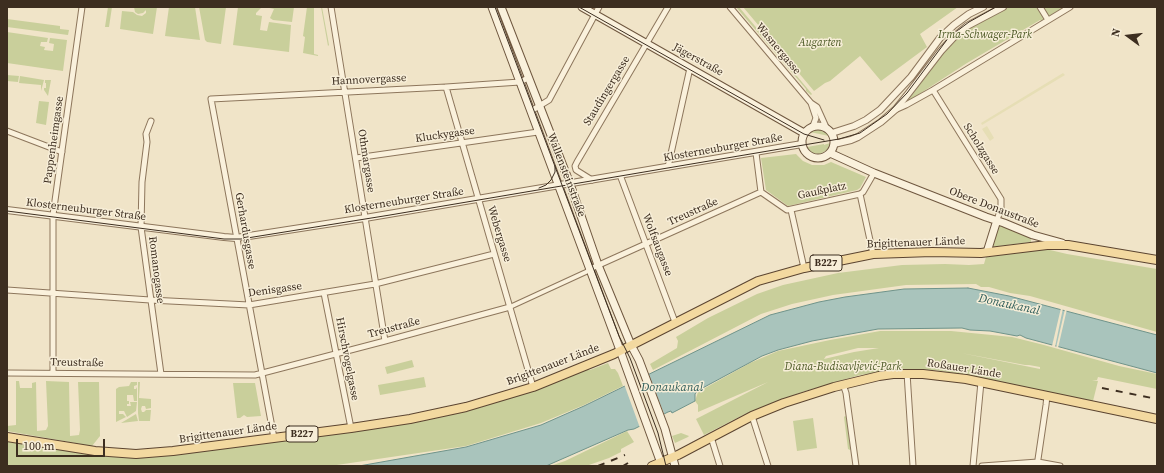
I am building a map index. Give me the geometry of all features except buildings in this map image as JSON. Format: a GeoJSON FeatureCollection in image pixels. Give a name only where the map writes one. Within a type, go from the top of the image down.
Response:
{"type":"FeatureCollection","features":[{"type":"Feature","properties":{"kind":"main road","name":"Wallensteinstraße"},"geometry":{"type":"LineString","coordinates":[[492,7],[662,464]]}},
{"type":"Feature","properties":{"kind":"main road","name":"Wallensteinstraße"},"geometry":{"type":"LineString","coordinates":[[501,7],[570,184],[598,265],[631,345],[639,360],[665,429],[675,466]]}},
{"type":"Feature","properties":{"kind":"main road","name":"Jägerstraße"},"geometry":{"type":"LineString","coordinates":[[582,7],[804,133]]}},
{"type":"Feature","properties":{"kind":"main road"},"geometry":{"type":"LineString","coordinates":[[819,125],[826,127],[832,132],[834,144],[830,153],[821,158],[812,157],[804,151],[802,137],[804,133],[813,126],[819,125]]}},
{"type":"Feature","properties":{"kind":"main road","name":"Obere Donaustraße"},"geometry":{"type":"LineString","coordinates":[[830,153],[874,173],[1033,235],[1068,245],[1157,260]]}},
{"type":"Feature","properties":{"kind":"main road"},"geometry":{"type":"LineString","coordinates":[[987,252],[997,220]]}},
{"type":"Feature","properties":{"kind":"main road","name":"Brigittenauer Lände"},"geometry":{"type":"LineString","coordinates":[[7,437],[95,451],[136,454],[173,451],[410,419],[466,407],[533,387],[631,345],[758,281],[804,268],[873,254],[987,252],[1034,246],[1068,245]]}},
{"type":"Feature","properties":{"kind":"main road","name":"Roßauer Lände"},"geometry":{"type":"LineString","coordinates":[[652,466],[662,464],[672,457],[752,416],[790,401],[843,384],[879,376],[907,373],[947,376],[981,382],[1157,419]]}},
{"type":"Feature","properties":{"kind":"street","name":"Pappenheimgasse"},"geometry":{"type":"LineString","coordinates":[[53,373],[53,215],[82,7]]}},
{"type":"Feature","properties":{"kind":"street","name":"Othmargasse"},"geometry":{"type":"LineString","coordinates":[[331,7],[385,341]]}},
{"type":"Feature","properties":{"kind":"street"},"geometry":{"type":"LineString","coordinates":[[531,111],[549,100],[599,7]]}},
{"type":"Feature","properties":{"kind":"street","name":"Staudingergasse"},"geometry":{"type":"LineString","coordinates":[[592,180],[576,170],[575,166],[668,7]]}},
{"type":"Feature","properties":{"kind":"street","name":"Wasnergasse"},"geometry":{"type":"LineString","coordinates":[[730,7],[811,103],[816,118],[813,126]]}},
{"type":"Feature","properties":{"kind":"street"},"geometry":{"type":"LineString","coordinates":[[832,132],[854,126],[880,110],[911,77],[940,38],[969,14],[983,7]]}},
{"type":"Feature","properties":{"kind":"street"},"geometry":{"type":"LineString","coordinates":[[834,144],[858,137],[881,122],[896,109],[954,37],[967,26],[1003,7]]}},
{"type":"Feature","properties":{"kind":"street"},"geometry":{"type":"LineString","coordinates":[[1040,7],[1048,20]]}},
{"type":"Feature","properties":{"kind":"street"},"geometry":{"type":"LineString","coordinates":[[896,109],[932,90],[1070,7]]}},
{"type":"Feature","properties":{"kind":"street"},"geometry":{"type":"LineString","coordinates":[[668,167],[690,68]]}},
{"type":"Feature","properties":{"kind":"street","name":"Hannovergasse"},"geometry":{"type":"LineString","coordinates":[[211,98],[446,87],[520,82],[528,78]]}},
{"type":"Feature","properties":{"kind":"street","name":"Webergasse"},"geometry":{"type":"LineString","coordinates":[[446,87],[533,387]]}},
{"type":"Feature","properties":{"kind":"street","name":"Scholzgasse"},"geometry":{"type":"LineString","coordinates":[[932,90],[1001,199],[1001,208],[997,220]]}},
{"type":"Feature","properties":{"kind":"street","name":"Gerhardusgasse"},"geometry":{"type":"LineString","coordinates":[[211,98],[274,438]]}},
{"type":"Feature","properties":{"kind":"street","name":"Wasnergasse"},"geometry":{"type":"LineString","coordinates":[[811,103],[817,106],[826,127]]}},
{"type":"Feature","properties":{"kind":"street","name":"Romanogasse"},"geometry":{"type":"LineString","coordinates":[[150,121],[146,129],[147,142],[142,182],[141,227],[161,374]]}},
{"type":"Feature","properties":{"kind":"street"},"geometry":{"type":"LineString","coordinates":[[7,131],[62,152]]}},
{"type":"Feature","properties":{"kind":"street","name":"Kluckygasse"},"geometry":{"type":"LineString","coordinates":[[356,158],[538,132]]}},
{"type":"Feature","properties":{"kind":"street","name":"Klosterneuburger Straße"},"geometry":{"type":"LineString","coordinates":[[7,210],[224,238],[236,238],[478,200],[802,144]]}},
{"type":"Feature","properties":{"kind":"street"},"geometry":{"type":"LineString","coordinates":[[756,152],[761,192]]}},
{"type":"Feature","properties":{"kind":"street","name":"Gaußplatz"},"geometry":{"type":"LineString","coordinates":[[761,192],[787,210],[791,210],[860,194],[863,192],[874,173]]}},
{"type":"Feature","properties":{"kind":"street","name":"Wolfsaugasse"},"geometry":{"type":"LineString","coordinates":[[620,175],[675,322]]}},
{"type":"Feature","properties":{"kind":"street","name":"Treustraße"},"geometry":{"type":"LineString","coordinates":[[7,373],[255,375],[510,307],[598,265],[761,192]]}},
{"type":"Feature","properties":{"kind":"street"},"geometry":{"type":"LineString","coordinates":[[860,194],[873,254]]}},
{"type":"Feature","properties":{"kind":"street"},"geometry":{"type":"LineString","coordinates":[[791,210],[804,268]]}},
{"type":"Feature","properties":{"kind":"street","name":"Denisgasse"},"geometry":{"type":"LineString","coordinates":[[7,290],[249,305],[375,284],[494,254]]}},
{"type":"Feature","properties":{"kind":"street","name":"Hirschvogelgasse"},"geometry":{"type":"LineString","coordinates":[[324,293],[351,428]]}},
{"type":"Feature","properties":{"kind":"street"},"geometry":{"type":"LineString","coordinates":[[907,373],[913,466]]}},
{"type":"Feature","properties":{"kind":"street"},"geometry":{"type":"LineString","coordinates":[[973,466],[981,382]]}},
{"type":"Feature","properties":{"kind":"street"},"geometry":{"type":"LineString","coordinates":[[843,384],[846,393],[856,466]]}},
{"type":"Feature","properties":{"kind":"street"},"geometry":{"type":"LineString","coordinates":[[1037,464],[1047,396]]}},
{"type":"Feature","properties":{"kind":"street"},"geometry":{"type":"LineString","coordinates":[[752,416],[768,466]]}},
{"type":"Feature","properties":{"kind":"street"},"geometry":{"type":"LineString","coordinates":[[711,437],[720,466]]}},
{"type":"Feature","properties":{"kind":"street"},"geometry":{"type":"LineString","coordinates":[[982,466],[1037,464],[1060,466]]}},
{"type":"Feature","properties":{"kind":"shaded area"},"geometry":{"type":"Polygon","coordinates":[[[1063,73],[1065,75],[982,125],[981,123],[1063,73]]]}},
{"type":"Feature","properties":{"kind":"shaded area"},"geometry":{"type":"Polygon","coordinates":[[[987,126],[994,138],[990,141],[982,129],[987,126]]]}},
{"type":"Feature","properties":{"kind":"green space"},"geometry":{"type":"Polygon","coordinates":[[[108,7],[112,7],[109,27],[105,27],[108,7]]]}},
{"type":"Feature","properties":{"kind":"green space"},"geometry":{"type":"Polygon","coordinates":[[[134,7],[146,7],[146,10],[143,13],[138,14],[135,12],[134,7]]]}},
{"type":"Feature","properties":{"kind":"green space"},"geometry":{"type":"Polygon","coordinates":[[[146,7],[157,7],[153,34],[120,29],[122,11],[133,12],[142,16],[146,13],[146,7]]]}},
{"type":"Feature","properties":{"kind":"green space"},"geometry":{"type":"Polygon","coordinates":[[[169,7],[195,7],[200,40],[165,36],[169,7]]]}},
{"type":"Feature","properties":{"kind":"green space"},"geometry":{"type":"Polygon","coordinates":[[[199,7],[226,7],[221,44],[207,42],[205,40],[199,7]]]}},
{"type":"Feature","properties":{"kind":"green space"},"geometry":{"type":"Polygon","coordinates":[[[238,7],[263,7],[256,13],[256,15],[262,16],[260,30],[267,31],[269,22],[291,25],[289,52],[233,45],[238,7]]]}},
{"type":"Feature","properties":{"kind":"green space"},"geometry":{"type":"Polygon","coordinates":[[[265,7],[294,7],[292,22],[273,20],[270,18],[274,9],[265,7]]]}},
{"type":"Feature","properties":{"kind":"green space"},"geometry":{"type":"Polygon","coordinates":[[[307,7],[314,7],[314,54],[318,56],[303,53],[305,37],[303,36],[307,7]]]}},
{"type":"Feature","properties":{"kind":"green space"},"geometry":{"type":"Polygon","coordinates":[[[321,7],[329,45],[328,46],[321,7]]]}},
{"type":"Feature","properties":{"kind":"green space"},"geometry":{"type":"Polygon","coordinates":[[[736,7],[739,7],[812,94],[811,95],[806,91],[806,89],[736,7]]]}},
{"type":"Feature","properties":{"kind":"green space","name":"Augarten"},"geometry":{"type":"Polygon","coordinates":[[[743,7],[958,7],[920,34],[927,47],[881,81],[860,56],[830,81],[814,91],[743,7]]]}},
{"type":"Feature","properties":{"kind":"green space","name":"Irma-Schwager-Park"},"geometry":{"type":"Polygon","coordinates":[[[1007,7],[1064,7],[967,63],[907,102],[949,45],[958,36],[978,22],[1007,7]]]}},
{"type":"Feature","properties":{"kind":"green space"},"geometry":{"type":"Polygon","coordinates":[[[7,19],[60,26],[60,29],[69,30],[68,35],[7,27],[7,19]]]}},
{"type":"Feature","properties":{"kind":"green space"},"geometry":{"type":"Polygon","coordinates":[[[7,32],[48,38],[47,42],[41,42],[40,46],[45,47],[44,50],[53,51],[54,44],[49,43],[50,38],[67,40],[63,71],[7,63],[7,32]]]}},
{"type":"Feature","properties":{"kind":"green space"},"geometry":{"type":"Polygon","coordinates":[[[7,75],[19,76],[18,82],[7,81],[7,75]]]}},
{"type":"Feature","properties":{"kind":"green space"},"geometry":{"type":"Polygon","coordinates":[[[20,76],[44,80],[41,91],[41,85],[19,83],[20,76]]]}},
{"type":"Feature","properties":{"kind":"green space"},"geometry":{"type":"Polygon","coordinates":[[[45,80],[51,80],[48,96],[44,90],[44,88],[46,88],[45,80]]]}},
{"type":"Feature","properties":{"kind":"green space"},"geometry":{"type":"Polygon","coordinates":[[[39,101],[49,102],[46,125],[36,123],[39,101]]]}},
{"type":"Feature","properties":{"kind":"green space"},"geometry":{"type":"Polygon","coordinates":[[[820,129],[825,132],[829,136],[810,132],[820,129]]]}},
{"type":"Feature","properties":{"kind":"green space"},"geometry":{"type":"Polygon","coordinates":[[[830,143],[827,150],[820,154],[812,153],[807,147],[824,145],[830,143]]]}},
{"type":"Feature","properties":{"kind":"green space"},"geometry":{"type":"Polygon","coordinates":[[[796,154],[803,161],[812,165],[824,165],[831,162],[866,177],[860,188],[857,190],[788,206],[766,190],[761,158],[796,154]]]}},
{"type":"Feature","properties":{"kind":"green space"},"geometry":{"type":"Polygon","coordinates":[[[997,224],[1031,236],[1031,242],[991,247],[997,224]]]}},
{"type":"Feature","properties":{"kind":"green space"},"geometry":{"type":"Polygon","coordinates":[[[1050,250],[1157,269],[1157,332],[1030,296],[1010,293],[989,287],[981,287],[976,284],[906,285],[833,295],[792,304],[761,314],[653,370],[650,364],[677,348],[678,341],[676,337],[708,318],[757,294],[783,285],[838,273],[902,265],[984,264],[986,257],[1050,250]]]}},
{"type":"Feature","properties":{"kind":"green space","name":"Diana-Budisavljević-Park"},"geometry":{"type":"Polygon","coordinates":[[[880,331],[951,331],[1012,337],[1119,366],[1157,374],[1157,389],[1098,377],[1097,380],[1092,380],[1098,381],[1093,401],[962,374],[934,370],[895,370],[860,375],[802,392],[745,414],[704,435],[696,419],[768,382],[698,412],[698,405],[695,401],[698,392],[750,363],[778,351],[880,331]],[[858,348],[826,356],[824,359],[879,348],[858,348]],[[961,353],[1040,369],[1040,367],[961,353]]]}},
{"type":"Feature","properties":{"kind":"green space"},"geometry":{"type":"Polygon","coordinates":[[[412,360],[414,367],[387,374],[385,367],[412,360]]]}},
{"type":"Feature","properties":{"kind":"green space"},"geometry":{"type":"Polygon","coordinates":[[[608,363],[611,369],[615,369],[618,373],[623,386],[584,405],[541,423],[466,446],[330,466],[7,466],[7,441],[96,455],[134,458],[171,455],[346,433],[436,418],[482,407],[520,395],[587,369],[590,370],[608,363]]]}},
{"type":"Feature","properties":{"kind":"green space"},"geometry":{"type":"Polygon","coordinates":[[[424,377],[426,387],[380,395],[378,385],[424,377]]]}},
{"type":"Feature","properties":{"kind":"green space"},"geometry":{"type":"Polygon","coordinates":[[[16,381],[19,381],[20,388],[32,388],[32,383],[36,382],[37,431],[46,430],[48,426],[46,381],[69,382],[70,436],[79,435],[80,430],[78,382],[99,382],[100,436],[92,446],[7,431],[7,426],[16,425],[16,381]]]}},
{"type":"Feature","properties":{"kind":"green space"},"geometry":{"type":"Polygon","coordinates":[[[131,382],[137,382],[134,389],[137,387],[137,401],[134,401],[133,395],[127,395],[127,401],[129,401],[129,404],[127,404],[127,406],[131,406],[130,402],[137,402],[136,411],[127,417],[124,411],[119,411],[119,414],[123,414],[126,417],[116,422],[116,389],[119,387],[129,386],[131,382]]]}},
{"type":"Feature","properties":{"kind":"green space"},"geometry":{"type":"Polygon","coordinates":[[[138,382],[140,382],[139,398],[151,399],[151,408],[146,409],[145,406],[142,406],[141,409],[142,412],[151,410],[150,421],[139,421],[138,382]]]}},
{"type":"Feature","properties":{"kind":"green space"},"geometry":{"type":"Polygon","coordinates":[[[233,383],[255,383],[261,416],[247,417],[244,415],[237,418],[233,383]]]}},
{"type":"Feature","properties":{"kind":"green space"},"geometry":{"type":"Polygon","coordinates":[[[136,414],[138,421],[121,423],[136,414]]]}},
{"type":"Feature","properties":{"kind":"green space"},"geometry":{"type":"Polygon","coordinates":[[[845,416],[847,417],[850,450],[848,449],[845,416]]]}},
{"type":"Feature","properties":{"kind":"green space"},"geometry":{"type":"Polygon","coordinates":[[[813,418],[817,448],[797,451],[793,421],[813,418]]]}},
{"type":"Feature","properties":{"kind":"green space"},"geometry":{"type":"Polygon","coordinates":[[[627,431],[634,442],[621,449],[621,452],[609,458],[586,466],[550,466],[565,461],[627,431]]]}},
{"type":"Feature","properties":{"kind":"green space"},"geometry":{"type":"Polygon","coordinates":[[[681,433],[689,436],[675,443],[672,436],[681,433]]]}},
{"type":"Feature","properties":{"kind":"water","name":"Donaukanal"},"geometry":{"type":"Polygon","coordinates":[[[968,288],[1009,296],[1157,335],[1157,373],[1026,338],[1020,335],[1017,336],[962,328],[878,329],[812,341],[762,356],[697,391],[695,394],[695,401],[672,413],[671,411],[668,412],[634,429],[628,430],[546,466],[359,466],[466,447],[541,425],[584,406],[770,315],[819,302],[845,297],[904,289],[968,288]]]}},
{"type":"Feature","properties":{"kind":"pier"},"geometry":{"type":"Polygon","coordinates":[[[1061,308],[1063,308],[1055,347],[1052,346],[1061,308]]]}},
{"type":"Feature","properties":{"kind":"pier"},"geometry":{"type":"Polygon","coordinates":[[[1065,309],[1067,309],[1058,348],[1056,348],[1065,309]]]}},
{"type":"Feature","properties":{"kind":"pier"},"geometry":{"type":"Polygon","coordinates":[[[648,373],[665,416],[640,428],[624,384],[648,373]]]}},
{"type":"Feature","properties":{"kind":"tram line"},"geometry":{"type":"LineString","coordinates":[[495,7],[619,336],[630,358],[658,433],[666,466]]}},
{"type":"Feature","properties":{"kind":"tram line"},"geometry":{"type":"LineString","coordinates":[[579,7],[804,134],[824,140]]}},
{"type":"Feature","properties":{"kind":"tram line"},"geometry":{"type":"LineString","coordinates":[[7,211],[224,239],[241,239],[839,139],[860,133],[887,114],[907,93],[949,37],[969,22],[996,7]]}},
{"type":"Feature","properties":{"kind":"tram line"},"geometry":{"type":"LineString","coordinates":[[539,188],[546,185],[551,180],[555,172],[555,166]]}},
{"type":"Feature","properties":{"kind":"railway"},"geometry":{"type":"LineString","coordinates":[[1102,388],[1157,399]]}},
{"type":"Feature","properties":{"kind":"railway"},"geometry":{"type":"LineString","coordinates":[[598,466],[625,455]]}},
{"type":"Feature","properties":{"kind":"railway"},"geometry":{"type":"LineString","coordinates":[[623,466],[628,463]]}}]}
